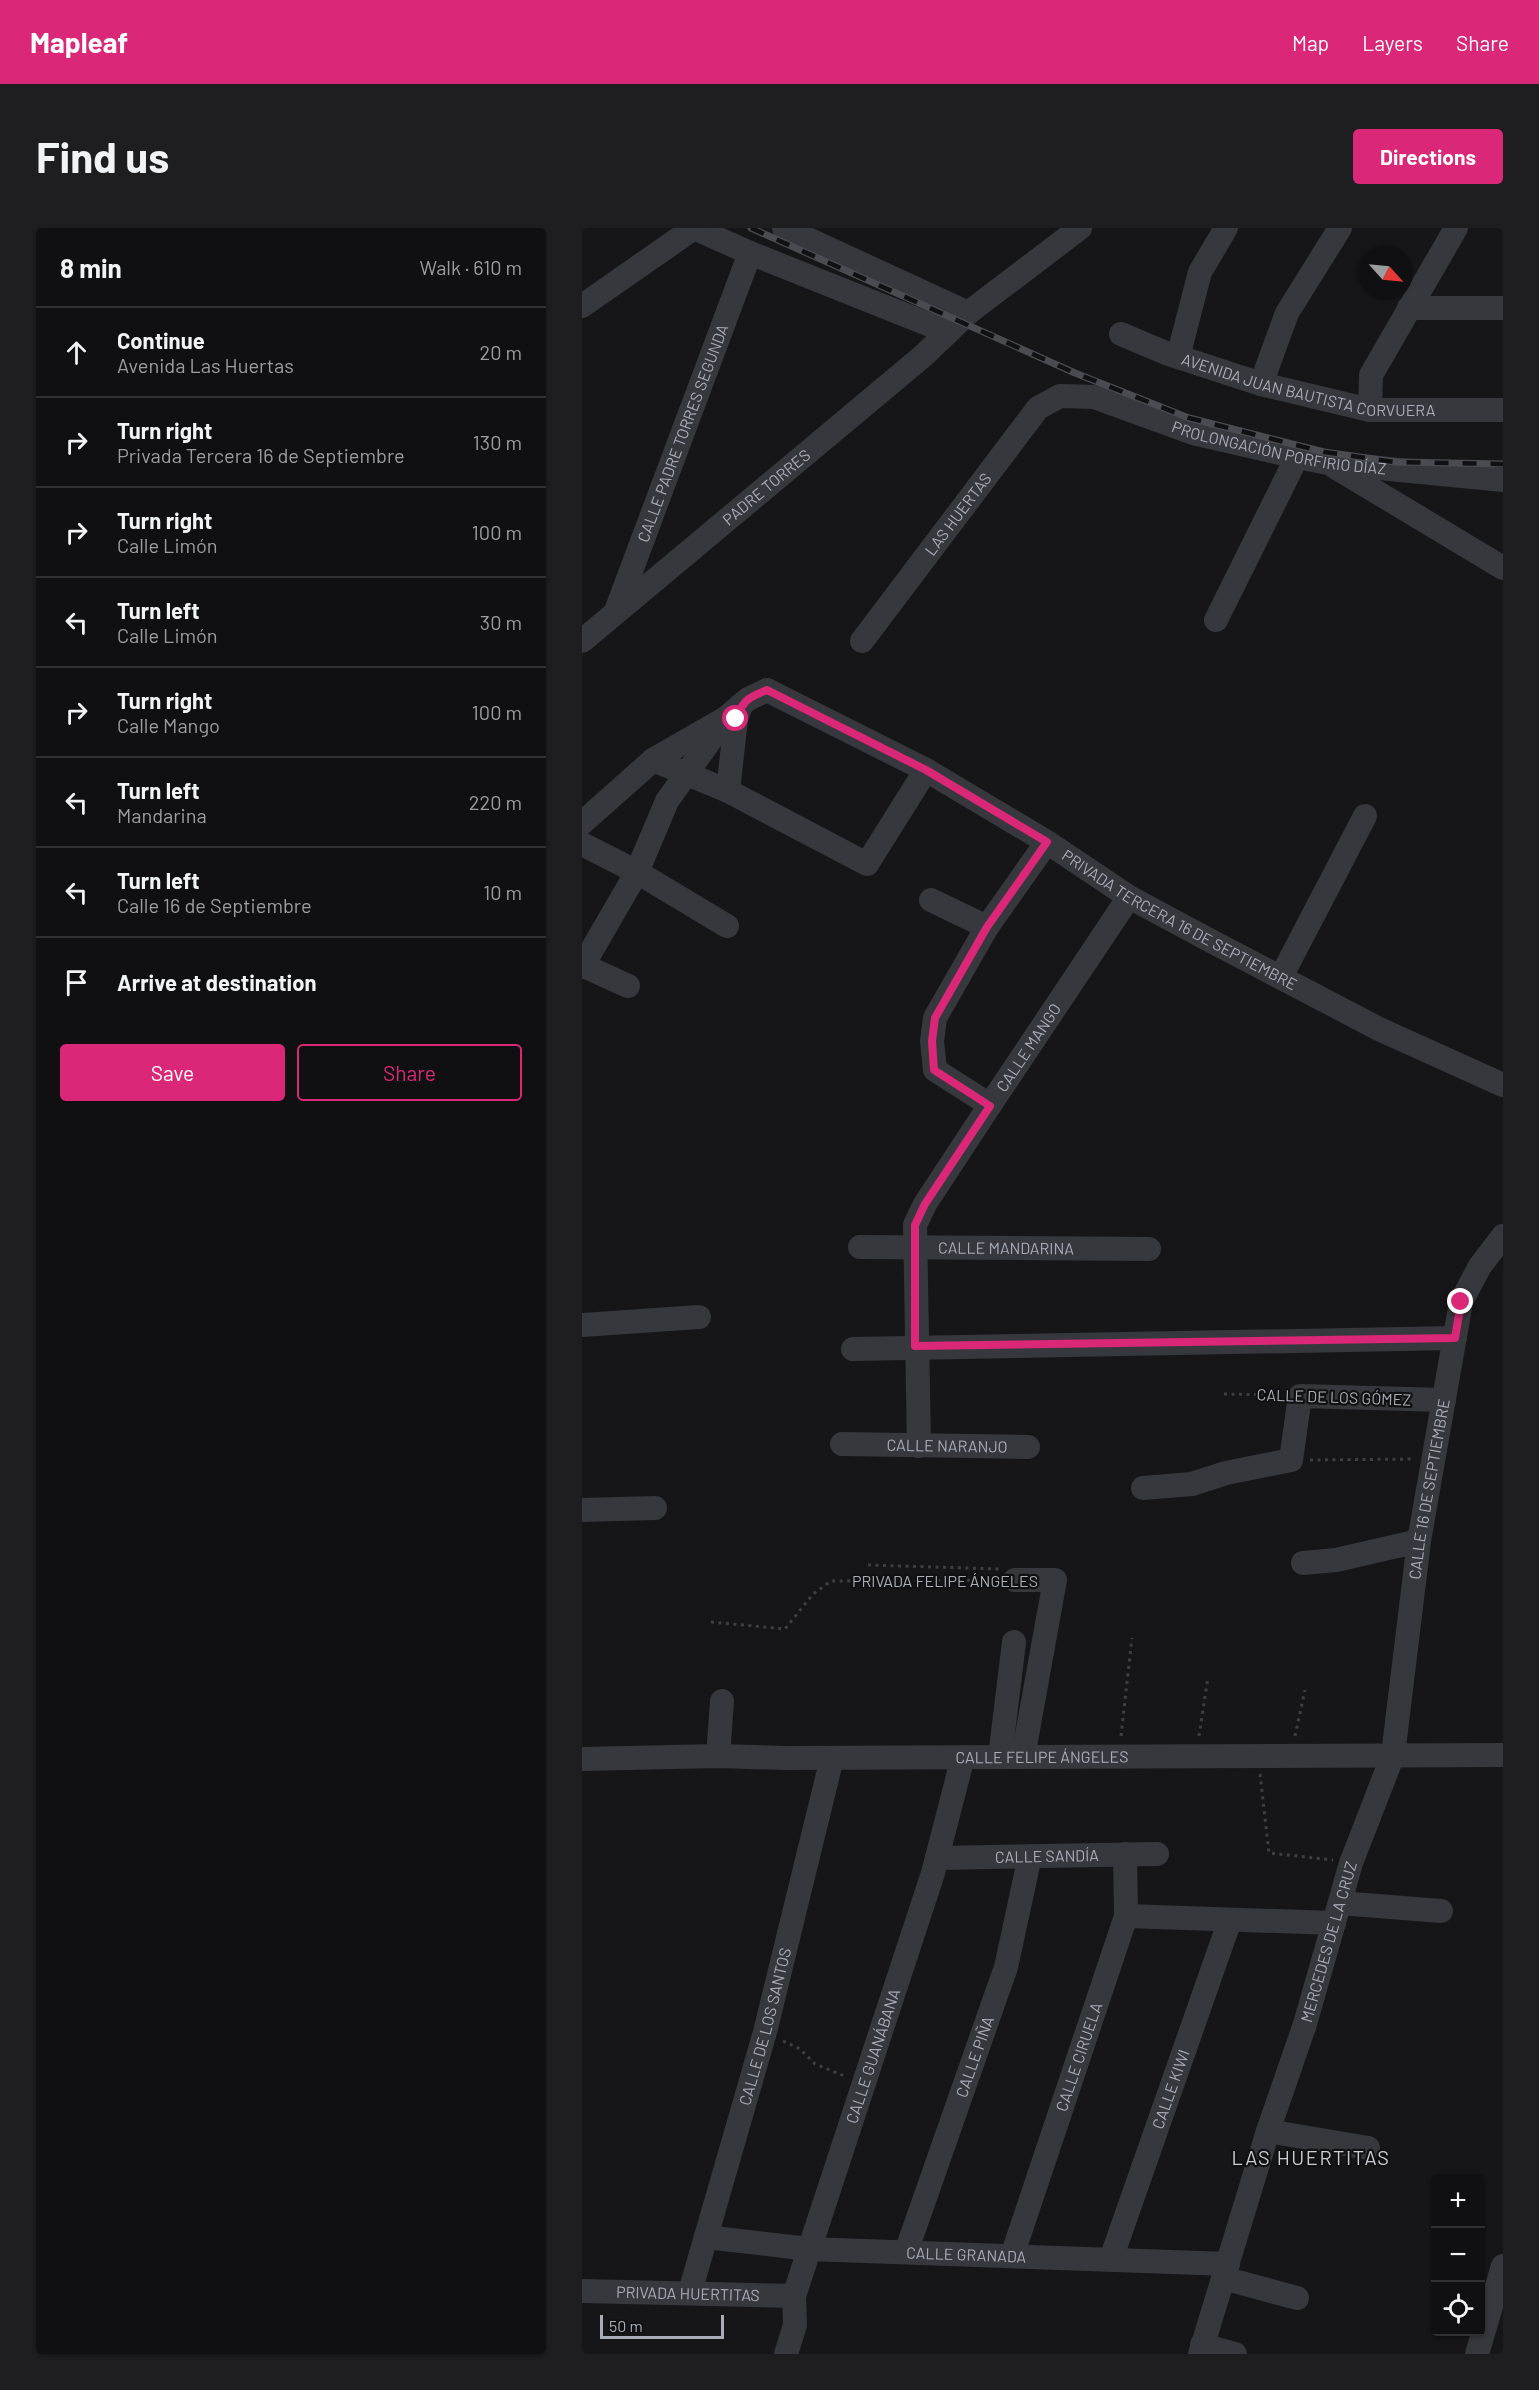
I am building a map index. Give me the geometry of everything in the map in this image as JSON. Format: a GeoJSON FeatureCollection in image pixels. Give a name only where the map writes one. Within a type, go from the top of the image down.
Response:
{"type":"FeatureCollection","features":[{"type":"Feature","properties":{"kind":"street"},"geometry":{"type":"LineString","coordinates":[[582,306],[694,228],[750,253],[948,332]]}},
{"type":"Feature","properties":{"kind":"street"},"geometry":{"type":"LineString","coordinates":[[784,228],[968,313]]}},
{"type":"Feature","properties":{"kind":"street","name":"PADRE TORRES"},"geometry":{"type":"LineString","coordinates":[[585,632],[616,611],[923,357],[968,313],[1080,228]]}},
{"type":"Feature","properties":{"kind":"street"},"geometry":{"type":"LineString","coordinates":[[1178,357],[1200,272],[1226,228]]}},
{"type":"Feature","properties":{"kind":"street"},"geometry":{"type":"LineString","coordinates":[[1261,384],[1287,313],[1340,228]]}},
{"type":"Feature","properties":{"kind":"street"},"geometry":{"type":"LineString","coordinates":[[1370,410],[1371,375],[1456,228]]}},
{"type":"Feature","properties":{"kind":"street","name":"CALLE PADRE TORRES SEGUNDA"},"geometry":{"type":"LineString","coordinates":[[616,611],[750,253]]}},
{"type":"Feature","properties":{"kind":"street"},"geometry":{"type":"LineString","coordinates":[[1410,308],[1503,309]]}},
{"type":"Feature","properties":{"kind":"street","name":"AVENIDA JUAN BAUTISTA CORVUERA"},"geometry":{"type":"LineString","coordinates":[[1121,334],[1178,357],[1261,384],[1370,410],[1503,410]]}},
{"type":"Feature","properties":{"kind":"street","name":"PROLONGACIÓN PORFIRIO DÍAZ"},"geometry":{"type":"LineString","coordinates":[[1060,396],[1094,397],[1193,433],[1328,463],[1503,480]]}},
{"type":"Feature","properties":{"kind":"street","name":"LAS HUERTAS"},"geometry":{"type":"LineString","coordinates":[[862,640],[1038,408],[1060,396]]}},
{"type":"Feature","properties":{"kind":"street"},"geometry":{"type":"LineString","coordinates":[[1216,620],[1297,457]]}},
{"type":"Feature","properties":{"kind":"street"},"geometry":{"type":"LineString","coordinates":[[1328,463],[1503,568]]}},
{"type":"Feature","properties":{"kind":"street","name":"PRIVADA TERCERA 16 DE SEPTIEMBRE"},"geometry":{"type":"LineString","coordinates":[[734,711],[757,694],[767,690],[926,770],[1047,842],[1129,897],[1379,1029],[1503,1085]]}},
{"type":"Feature","properties":{"kind":"street"},"geometry":{"type":"LineString","coordinates":[[582,823],[653,760],[734,711]]}},
{"type":"Feature","properties":{"kind":"street"},"geometry":{"type":"LineString","coordinates":[[628,986],[583,966],[637,872],[667,801],[684,774],[734,711]]}},
{"type":"Feature","properties":{"kind":"street"},"geometry":{"type":"LineString","coordinates":[[728,791],[734,736],[734,711]]}},
{"type":"Feature","properties":{"kind":"street"},"geometry":{"type":"LineString","coordinates":[[653,760],[728,791],[867,864],[926,770]]}},
{"type":"Feature","properties":{"kind":"street"},"geometry":{"type":"LineString","coordinates":[[1281,977],[1365,816]]}},
{"type":"Feature","properties":{"kind":"street"},"geometry":{"type":"LineString","coordinates":[[990,1106],[934,1070],[932,1041],[935,1018],[987,927],[1047,842]]}},
{"type":"Feature","properties":{"kind":"street"},"geometry":{"type":"LineString","coordinates":[[582,844],[637,872],[727,926]]}},
{"type":"Feature","properties":{"kind":"street","name":"CALLE MANGO"},"geometry":{"type":"LineString","coordinates":[[919,1446],[915,1346],[915,1225],[925,1204],[1129,897]]}},
{"type":"Feature","properties":{"kind":"street"},"geometry":{"type":"LineString","coordinates":[[931,900],[987,927]]}},
{"type":"Feature","properties":{"kind":"street","name":"CALLE 16 DE SEPTIEMBRE"},"geometry":{"type":"LineString","coordinates":[[1393,1755],[1419,1541],[1461,1302],[1480,1266],[1503,1236]]}},
{"type":"Feature","properties":{"kind":"street","name":"CALLE MANDARINA"},"geometry":{"type":"LineString","coordinates":[[861,1247],[1149,1249]]}},
{"type":"Feature","properties":{"kind":"street"},"geometry":{"type":"LineString","coordinates":[[582,1325],[699,1317]]}},
{"type":"Feature","properties":{"kind":"street"},"geometry":{"type":"LineString","coordinates":[[853,1349],[915,1346],[1455,1338]]}},
{"type":"Feature","properties":{"kind":"street"},"geometry":{"type":"LineString","coordinates":[[1143,1488],[1192,1484],[1226,1473],[1291,1460],[1300,1396]]}},
{"type":"Feature","properties":{"kind":"street","name":"CALLE DE LOS GÓMEZ"},"geometry":{"type":"LineString","coordinates":[[1300,1396],[1444,1400]]}},
{"type":"Feature","properties":{"kind":"street","name":"CALLE NARANJO"},"geometry":{"type":"LineString","coordinates":[[854,1445],[882,1443],[919,1446],[1028,1447]]}},
{"type":"Feature","properties":{"kind":"street"},"geometry":{"type":"LineString","coordinates":[[582,1510],[655,1508]]}},
{"type":"Feature","properties":{"kind":"street"},"geometry":{"type":"LineString","coordinates":[[1303,1563],[1336,1560],[1419,1541]]}},
{"type":"Feature","properties":{"kind":"street","name":"PRIVADA FELIPE ÁNGELES"},"geometry":{"type":"LineString","coordinates":[[1012,1757],[1055,1580],[1015,1580]]}},
{"type":"Feature","properties":{"kind":"street"},"geometry":{"type":"LineString","coordinates":[[1012,1757],[1014,1642]]}},
{"type":"Feature","properties":{"kind":"street"},"geometry":{"type":"LineString","coordinates":[[718,1756],[722,1701]]}},
{"type":"Feature","properties":{"kind":"street","name":"MERCEDES DE LA CRUZ"},"geometry":{"type":"LineString","coordinates":[[1201,2350],[1268,2131],[1305,2025],[1351,1863],[1393,1755]]}},
{"type":"Feature","properties":{"kind":"street","name":"CALLE FELIPE ÁNGELES"},"geometry":{"type":"LineString","coordinates":[[582,1759],[718,1756],[832,1758],[1503,1755]]}},
{"type":"Feature","properties":{"kind":"street","name":"CALLE GUANÁBANA"},"geometry":{"type":"LineString","coordinates":[[786,2354],[795,2325],[794,2296],[938,1858],[963,1757]]}},
{"type":"Feature","properties":{"kind":"street","name":"CALLE DE LOS SANTOS"},"geometry":{"type":"LineString","coordinates":[[690,2292],[765,2032],[832,1758]]}},
{"type":"Feature","properties":{"kind":"street","name":"CALLE CIRUELA"},"geometry":{"type":"LineString","coordinates":[[1012,2256],[1126,1916],[1125,1854]]}},
{"type":"Feature","properties":{"kind":"street","name":"CALLE SANDÍA"},"geometry":{"type":"LineString","coordinates":[[938,1858],[1157,1854]]}},
{"type":"Feature","properties":{"kind":"street","name":"CALLE PIÑA"},"geometry":{"type":"LineString","coordinates":[[906,2252],[1006,1967],[1030,1856]]}},
{"type":"Feature","properties":{"kind":"street"},"geometry":{"type":"LineString","coordinates":[[1126,1916],[1230,1920],[1337,1913],[1441,1911]]}},
{"type":"Feature","properties":{"kind":"street","name":"CALLE KIWI"},"geometry":{"type":"LineString","coordinates":[[1111,2259],[1230,1920]]}},
{"type":"Feature","properties":{"kind":"street"},"geometry":{"type":"LineString","coordinates":[[1268,2131],[1368,2148]]}},
{"type":"Feature","properties":{"kind":"street","name":"CALLE GRANADA"},"geometry":{"type":"LineString","coordinates":[[706,2237],[809,2249],[1111,2259],[1225,2271],[1297,2298]]}},
{"type":"Feature","properties":{"kind":"street"},"geometry":{"type":"LineString","coordinates":[[1477,2354],[1503,2266]]}},
{"type":"Feature","properties":{"kind":"street","name":"PRIVADA HUERTITAS"},"geometry":{"type":"LineString","coordinates":[[582,2291],[794,2296]]}},
{"type":"Feature","properties":{"kind":"street"},"geometry":{"type":"LineString","coordinates":[[1201,2350],[1235,2354]]}},
{"type":"Feature","properties":{"kind":"path","name":"CALLE DE LOS GÓMEZ"},"geometry":{"type":"LineString","coordinates":[[1224,1394],[1300,1396]]}},
{"type":"Feature","properties":{"kind":"path"},"geometry":{"type":"LineString","coordinates":[[1291,1460],[1434,1459]]}},
{"type":"Feature","properties":{"kind":"path"},"geometry":{"type":"LineString","coordinates":[[868,1565],[1012,1569],[1015,1580]]}},
{"type":"Feature","properties":{"kind":"path","name":"PRIVADA FELIPE ÁNGELES"},"geometry":{"type":"LineString","coordinates":[[711,1622],[785,1629],[813,1594],[831,1581],[1015,1580]]}},
{"type":"Feature","properties":{"kind":"path"},"geometry":{"type":"LineString","coordinates":[[1118,1755],[1132,1638]]}},
{"type":"Feature","properties":{"kind":"path"},"geometry":{"type":"LineString","coordinates":[[1196,1756],[1208,1677]]}},
{"type":"Feature","properties":{"kind":"path"},"geometry":{"type":"LineString","coordinates":[[1291,1756],[1305,1690]]}},
{"type":"Feature","properties":{"kind":"path"},"geometry":{"type":"LineString","coordinates":[[1260,1773],[1269,1853],[1320,1857],[1351,1863]]}},
{"type":"Feature","properties":{"kind":"path"},"geometry":{"type":"LineString","coordinates":[[765,2032],[800,2049],[815,2064],[863,2083]]}},
{"type":"Feature","properties":{"kind":"railway"},"geometry":{"type":"LineString","coordinates":[[751,228],[1075,373],[1189,418],[1324,452],[1395,462],[1503,464]]}},
{"type":"Feature","properties":{"kind":"district","name":"LAS HUERTITAS"},"geometry":{"type":"Point","coordinates":[1311,2158]}},
{"type":"Feature","properties":{"kind":"route"},"geometry":{"type":"LineString","coordinates":[[736,719],[741,705],[767,690],[926,770],[1047,842],[987,927],[935,1018],[932,1041],[934,1070],[990,1106],[925,1204],[915,1225],[915,1346],[1455,1338],[1461,1302]]}}]}
